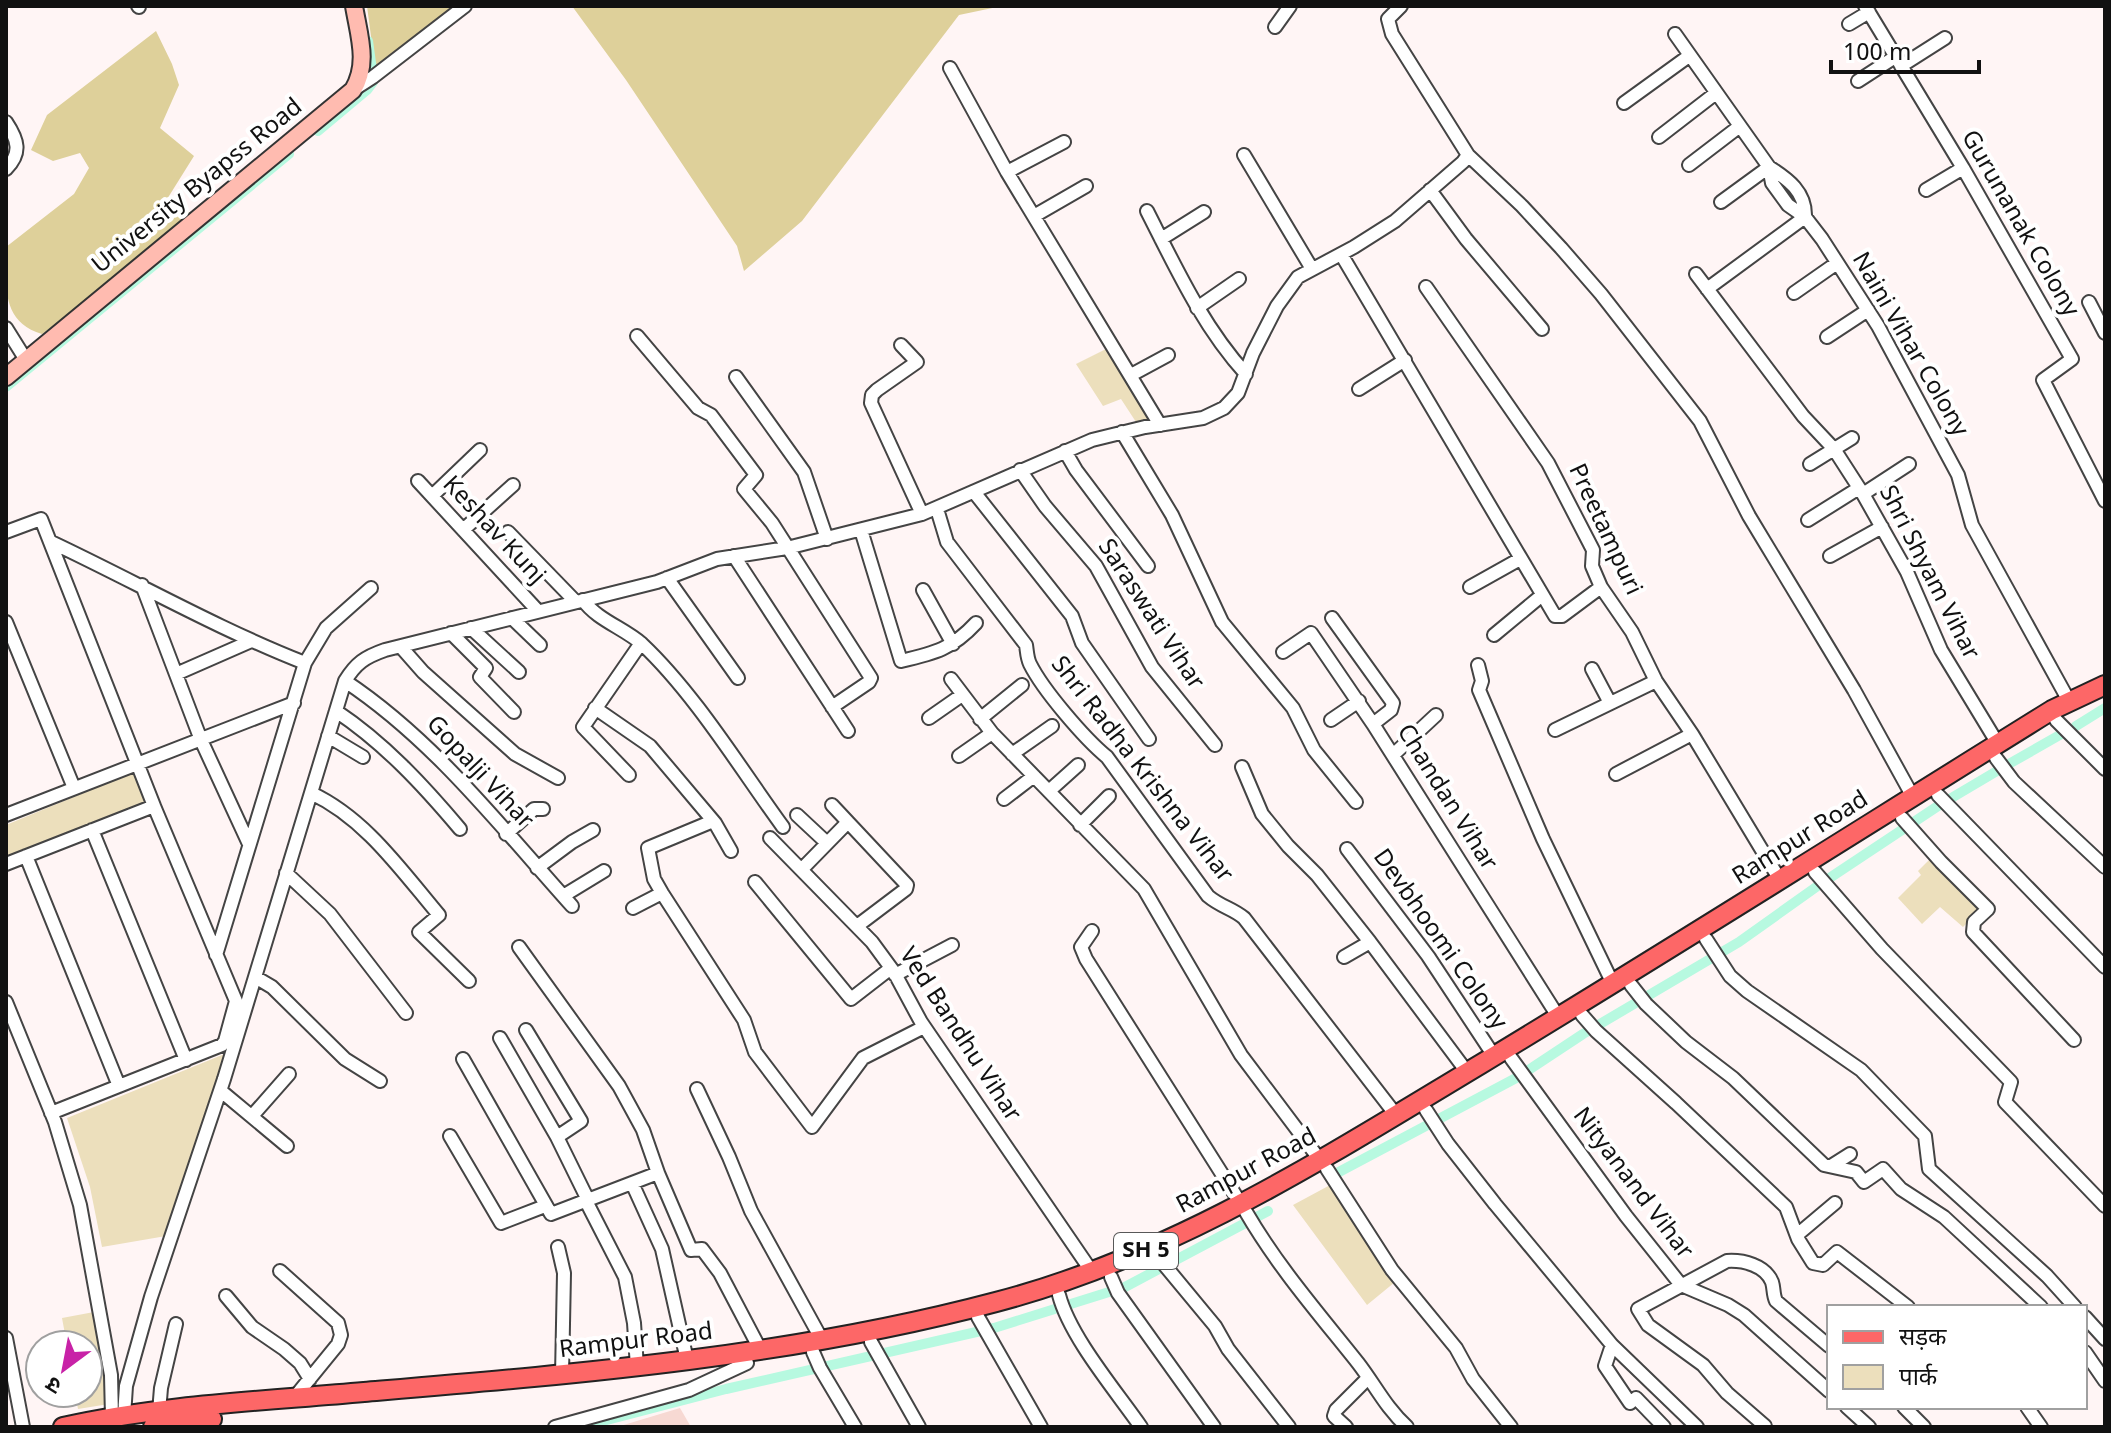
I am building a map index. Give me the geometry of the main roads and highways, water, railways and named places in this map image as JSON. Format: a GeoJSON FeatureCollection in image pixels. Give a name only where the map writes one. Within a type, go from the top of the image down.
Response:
{"type":"FeatureCollection","features":[{"type":"Feature","properties":{"kind":"main road","name":"University Byapss Road"},"geometry":{"type":"LineString","coordinates":[[6,377],[353,90],[361,76],[363,64],[354,6]]}},
{"type":"Feature","properties":{"kind":"main road","name":"Rampur Road"},"geometry":{"type":"LineString","coordinates":[[63,1427],[121,1420],[156,1420],[294,1398],[562,1375],[687,1360],[818,1356],[1092,1272],[1248,1215],[1396,1115],[1467,1072],[1512,1066],[1559,1018],[1632,992],[1664,958],[1780,880],[1913,797],[1997,751],[2069,701],[2100,688]]}},
{"type":"Feature","properties":{"kind":"main road"},"geometry":{"type":"LineString","coordinates":[[1664,958],[1712,950],[1906,823],[1997,751],[2056,720],[2100,688]]}},
{"type":"Feature","properties":{"kind":"main road"},"geometry":{"type":"LineString","coordinates":[[1323,1165],[1431,1118],[1512,1066],[1589,1023],[1632,992]]}},
{"type":"Feature","properties":{"kind":"main road"},"geometry":{"type":"LineString","coordinates":[[818,1356],[874,1350],[983,1326],[1114,1286],[1248,1215]]}},
{"type":"Feature","properties":{"kind":"main road"},"geometry":{"type":"LineString","coordinates":[[156,1420],[223,1417],[576,1384],[754,1357]]}},
{"type":"Feature","properties":{"kind":"waterway"},"geometry":{"type":"LineString","coordinates":[[368,41],[372,70]]}},
{"type":"Feature","properties":{"kind":"waterway"},"geometry":{"type":"LineString","coordinates":[[318,131],[373,82]]}},
{"type":"Feature","properties":{"kind":"waterway"},"geometry":{"type":"LineString","coordinates":[[6,387],[289,154]]}},
{"type":"Feature","properties":{"kind":"waterway"},"geometry":{"type":"LineString","coordinates":[[2076,726],[2105,708]]}},
{"type":"Feature","properties":{"kind":"waterway"},"geometry":{"type":"LineString","coordinates":[[2007,765],[2065,732]]}},
{"type":"Feature","properties":{"kind":"waterway"},"geometry":{"type":"LineString","coordinates":[[1948,800],[1997,771]]}},
{"type":"Feature","properties":{"kind":"waterway"},"geometry":{"type":"LineString","coordinates":[[1337,1173],[1518,1077],[1583,1034],[1739,942],[1941,804]]}},
{"type":"Feature","properties":{"kind":"waterway"},"geometry":{"type":"LineString","coordinates":[[580,1427],[726,1389],[994,1328],[1125,1287],[1268,1211]]}}]}
